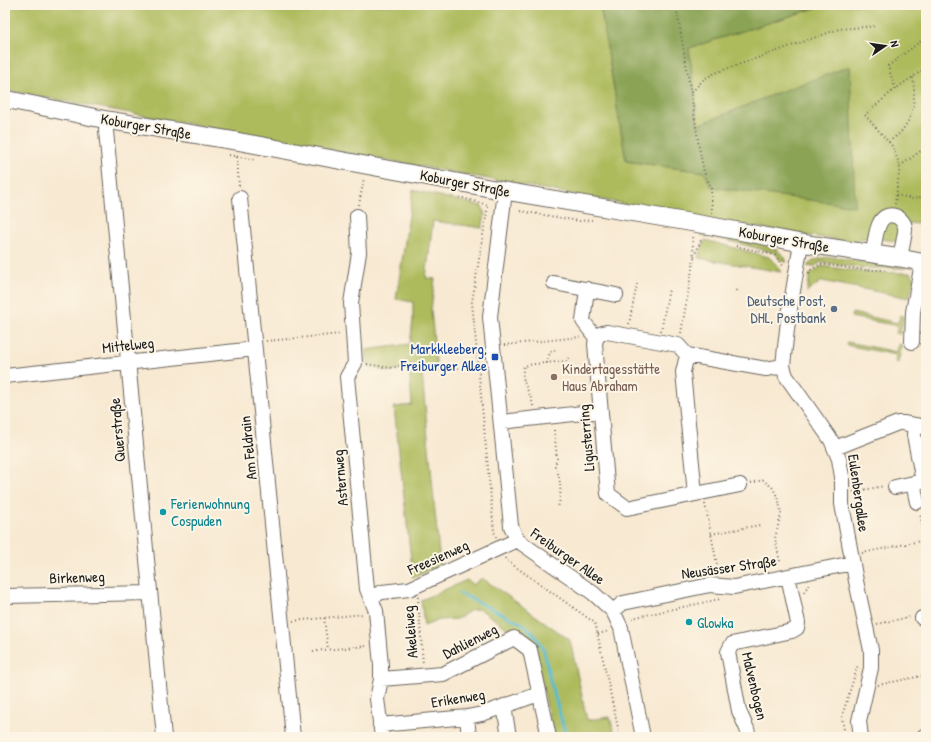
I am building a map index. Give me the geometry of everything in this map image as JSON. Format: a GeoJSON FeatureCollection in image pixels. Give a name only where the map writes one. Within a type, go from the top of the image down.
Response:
{"type":"FeatureCollection","features":[{"type":"Feature","properties":{"kind":"main road","name":"Koburger Straße"},"geometry":{"type":"LineString","coordinates":[[5,99],[107,120],[236,141],[505,191],[924,263]]}},
{"type":"Feature","properties":{"kind":"street","name":"Querstraße"},"geometry":{"type":"LineString","coordinates":[[107,120],[106,131],[164,737]]}},
{"type":"Feature","properties":{"kind":"street","name":"Freiburger Allee"},"geometry":{"type":"LineString","coordinates":[[505,191],[490,317],[511,526],[517,540],[593,593],[613,611],[621,628],[643,737]]}},
{"type":"Feature","properties":{"kind":"street","name":"Am Feldrain"},"geometry":{"type":"LineString","coordinates":[[240,198],[294,737]]}},
{"type":"Feature","properties":{"kind":"street","name":"Asternweg"},"geometry":{"type":"LineString","coordinates":[[357,216],[359,253],[351,303],[355,363],[347,378],[367,589],[376,611],[381,665],[381,679],[378,699],[381,731]]}},
{"type":"Feature","properties":{"kind":"street"},"geometry":{"type":"LineString","coordinates":[[873,254],[878,223],[886,216],[894,216],[901,219],[905,227],[900,258]]}},
{"type":"Feature","properties":{"kind":"street"},"geometry":{"type":"LineString","coordinates":[[587,289],[583,321],[596,338],[601,333],[606,332],[659,342],[683,350],[766,369],[783,366],[788,321],[801,243]]}},
{"type":"Feature","properties":{"kind":"street"},"geometry":{"type":"LineString","coordinates":[[912,342],[914,312],[924,263]]}},
{"type":"Feature","properties":{"kind":"street"},"geometry":{"type":"LineString","coordinates":[[554,283],[616,295]]}},
{"type":"Feature","properties":{"kind":"street","name":"Ligusterring"},"geometry":{"type":"LineString","coordinates":[[596,338],[595,344],[608,494],[626,508],[740,485]]}},
{"type":"Feature","properties":{"kind":"street","name":"Mittelweg"},"geometry":{"type":"LineString","coordinates":[[5,376],[255,349]]}},
{"type":"Feature","properties":{"kind":"street"},"geometry":{"type":"LineString","coordinates":[[683,350],[683,372],[699,494]]}},
{"type":"Feature","properties":{"kind":"street","name":"Eulenbergallee"},"geometry":{"type":"LineString","coordinates":[[783,366],[786,376],[815,415],[831,440],[835,448],[842,477],[842,494],[852,559],[871,650],[871,668],[859,721],[861,737]]}},
{"type":"Feature","properties":{"kind":"street"},"geometry":{"type":"LineString","coordinates":[[501,422],[601,411]]}},
{"type":"Feature","properties":{"kind":"street"},"geometry":{"type":"LineString","coordinates":[[835,448],[898,424],[903,423],[920,426],[914,435],[923,481],[895,487]]}},
{"type":"Feature","properties":{"kind":"street"},"geometry":{"type":"LineString","coordinates":[[913,483],[917,502]]}},
{"type":"Feature","properties":{"kind":"street","name":"Freesienweg"},"geometry":{"type":"LineString","coordinates":[[371,597],[382,592],[409,589],[417,586],[517,540]]}},
{"type":"Feature","properties":{"kind":"street","name":"Neusässer Straße"},"geometry":{"type":"LineString","coordinates":[[613,611],[623,603],[710,585],[734,587],[788,576],[852,559]]}},
{"type":"Feature","properties":{"kind":"street","name":"Malvenbogen"},"geometry":{"type":"LineString","coordinates":[[748,737],[747,729],[740,710],[728,652],[732,644],[792,631],[797,628],[798,623],[788,576]]}},
{"type":"Feature","properties":{"kind":"street","name":"Birkenweg"},"geometry":{"type":"LineString","coordinates":[[5,596],[150,592]]}},
{"type":"Feature","properties":{"kind":"street","name":"Dahlienweg"},"geometry":{"type":"LineString","coordinates":[[381,679],[443,674],[514,638],[530,650],[549,737]]}},
{"type":"Feature","properties":{"kind":"street","name":"Erikenweg"},"geometry":{"type":"LineString","coordinates":[[381,731],[482,714],[539,694]]}},
{"type":"Feature","properties":{"kind":"street"},"geometry":{"type":"LineString","coordinates":[[504,706],[509,737]]}},
{"type":"Feature","properties":{"kind":"street"},"geometry":{"type":"LineString","coordinates":[[467,717],[469,737]]}},
{"type":"Feature","properties":{"kind":"path"},"geometry":{"type":"LineString","coordinates":[[676,5],[692,93],[703,166],[711,187],[712,226]]}},
{"type":"Feature","properties":{"kind":"path"},"geometry":{"type":"LineString","coordinates":[[692,93],[704,80],[715,73],[737,65],[839,29],[877,26]]}},
{"type":"Feature","properties":{"kind":"path"},"geometry":{"type":"LineString","coordinates":[[895,89],[888,66],[921,41],[926,47]]}},
{"type":"Feature","properties":{"kind":"path"},"geometry":{"type":"LineString","coordinates":[[894,216],[900,166],[893,147],[865,115],[895,89],[926,68]]}},
{"type":"Feature","properties":{"kind":"path"},"geometry":{"type":"LineString","coordinates":[[889,142],[903,130],[911,115],[915,96],[913,77]]}},
{"type":"Feature","properties":{"kind":"path"},"geometry":{"type":"LineString","coordinates":[[900,166],[926,147]]}},
{"type":"Feature","properties":{"kind":"path"},"geometry":{"type":"LineString","coordinates":[[237,156],[240,198]]}},
{"type":"Feature","properties":{"kind":"path"},"geometry":{"type":"LineString","coordinates":[[357,216],[364,178]]}},
{"type":"Feature","properties":{"kind":"path"},"geometry":{"type":"LineString","coordinates":[[896,195],[913,199],[926,196]]}},
{"type":"Feature","properties":{"kind":"path"},"geometry":{"type":"LineString","coordinates":[[488,205],[472,302],[494,531],[506,560],[595,622],[620,737]]}},
{"type":"Feature","properties":{"kind":"path"},"geometry":{"type":"LineString","coordinates":[[520,211],[579,221],[593,220]]}},
{"type":"Feature","properties":{"kind":"path"},"geometry":{"type":"LineString","coordinates":[[683,350],[694,258],[692,236],[703,237],[694,258]]}},
{"type":"Feature","properties":{"kind":"path"},"geometry":{"type":"LineString","coordinates":[[731,244],[774,255],[784,267]]}},
{"type":"Feature","properties":{"kind":"path"},"geometry":{"type":"LineString","coordinates":[[808,278],[809,271],[822,264],[865,270],[886,270]]}},
{"type":"Feature","properties":{"kind":"path"},"geometry":{"type":"LineString","coordinates":[[627,336],[637,284]]}},
{"type":"Feature","properties":{"kind":"path"},"geometry":{"type":"LineString","coordinates":[[736,291],[737,287]]}},
{"type":"Feature","properties":{"kind":"path"},"geometry":{"type":"LineString","coordinates":[[659,342],[669,289]]}},
{"type":"Feature","properties":{"kind":"path"},"geometry":{"type":"LineString","coordinates":[[255,349],[260,342],[352,333]]}},
{"type":"Feature","properties":{"kind":"path"},"geometry":{"type":"LineString","coordinates":[[493,346],[573,338],[596,338]]}},
{"type":"Feature","properties":{"kind":"path"},"geometry":{"type":"LineString","coordinates":[[547,363],[550,352],[557,349]]}},
{"type":"Feature","properties":{"kind":"path"},"geometry":{"type":"LineString","coordinates":[[538,418],[533,409],[531,398],[526,390],[522,370],[524,366],[566,361],[570,357]]}},
{"type":"Feature","properties":{"kind":"path"},"geometry":{"type":"LineString","coordinates":[[355,363],[390,368],[410,364],[439,370],[478,366]]}},
{"type":"Feature","properties":{"kind":"path"},"geometry":{"type":"LineString","coordinates":[[554,430],[557,458],[555,466],[558,473],[561,499],[558,507]]}},
{"type":"Feature","properties":{"kind":"path"},"geometry":{"type":"LineString","coordinates":[[740,485],[763,480],[773,488],[779,501],[781,514],[775,538],[780,562]]}},
{"type":"Feature","properties":{"kind":"path"},"geometry":{"type":"LineString","coordinates":[[842,494],[894,484],[895,487]]}},
{"type":"Feature","properties":{"kind":"path"},"geometry":{"type":"LineString","coordinates":[[862,490],[863,494]]}},
{"type":"Feature","properties":{"kind":"path"},"geometry":{"type":"LineString","coordinates":[[699,494],[711,534],[722,585]]}},
{"type":"Feature","properties":{"kind":"path"},"geometry":{"type":"LineString","coordinates":[[852,559],[925,540],[917,502]]}},
{"type":"Feature","properties":{"kind":"path"},"geometry":{"type":"LineString","coordinates":[[711,534],[760,525]]}},
{"type":"Feature","properties":{"kind":"path","name":"Akeleiweg"},"geometry":{"type":"LineString","coordinates":[[417,586],[424,676]]}},
{"type":"Feature","properties":{"kind":"path"},"geometry":{"type":"LineString","coordinates":[[282,622],[366,614],[376,611]]}},
{"type":"Feature","properties":{"kind":"path"},"geometry":{"type":"LineString","coordinates":[[866,627],[921,615],[924,618]]}},
{"type":"Feature","properties":{"kind":"path"},"geometry":{"type":"LineString","coordinates":[[324,618],[328,650]]}},
{"type":"Feature","properties":{"kind":"path"},"geometry":{"type":"LineString","coordinates":[[313,651],[368,646]]}},
{"type":"Feature","properties":{"kind":"path"},"geometry":{"type":"LineString","coordinates":[[845,737],[842,716],[860,660]]}},
{"type":"Feature","properties":{"kind":"path"},"geometry":{"type":"LineString","coordinates":[[868,682],[878,685],[926,675]]}},
{"type":"Feature","properties":{"kind":"green space"},"geometry":{"type":"Polygon","coordinates":[[[5,5],[600,5],[626,161],[704,172],[777,93],[698,126],[689,48],[825,5],[926,5],[926,225],[909,223],[905,243],[881,239],[862,238],[854,243],[712,220],[5,90],[5,5]]]}},
{"type":"Feature","properties":{"kind":"green space"},"geometry":{"type":"Polygon","coordinates":[[[600,5],[825,5],[689,48],[698,125],[777,93],[850,66],[855,206],[711,187],[704,172],[626,161],[600,5]]]}},
{"type":"Feature","properties":{"kind":"green space"},"geometry":{"type":"Polygon","coordinates":[[[413,190],[482,206],[485,215],[482,228],[433,221],[426,278],[435,279],[431,310],[437,372],[422,374],[440,564],[413,578],[394,407],[412,405],[409,367],[390,372],[368,367],[366,350],[410,344],[413,320],[413,302],[396,299],[413,190]]]}},
{"type":"Feature","properties":{"kind":"green space"},"geometry":{"type":"Polygon","coordinates":[[[702,230],[739,237],[777,250],[785,257],[786,262],[781,261],[775,253],[701,235],[702,230]]]}},
{"type":"Feature","properties":{"kind":"green space"},"geometry":{"type":"Polygon","coordinates":[[[705,240],[769,257],[781,270],[781,272],[698,258],[705,240]]]}},
{"type":"Feature","properties":{"kind":"green space"},"geometry":{"type":"Polygon","coordinates":[[[831,257],[864,262],[879,262],[906,268],[862,268],[822,262],[813,267],[807,266],[818,259],[831,257]]]}},
{"type":"Feature","properties":{"kind":"green space"},"geometry":{"type":"Polygon","coordinates":[[[822,266],[863,272],[911,273],[915,278],[909,298],[822,281],[807,292],[810,274],[822,266]]]}},
{"type":"Feature","properties":{"kind":"green space"},"geometry":{"type":"Polygon","coordinates":[[[852,313],[898,323],[900,315],[904,316],[900,334],[896,333],[898,326],[851,317],[852,313]]]}},
{"type":"Feature","properties":{"kind":"green space"},"geometry":{"type":"Polygon","coordinates":[[[847,342],[897,352],[898,344],[902,345],[898,363],[895,362],[896,355],[846,345],[847,342]]]}},
{"type":"Feature","properties":{"kind":"green space"},"geometry":{"type":"Polygon","coordinates":[[[482,578],[570,640],[587,720],[610,717],[615,737],[553,737],[535,648],[480,609],[471,610],[457,619],[439,620],[424,626],[421,600],[467,580],[473,585],[482,578]]]}},
{"type":"Feature","properties":{"kind":"waterway"},"geometry":{"type":"LineString","coordinates":[[459,593],[525,625],[537,638],[544,651],[550,680],[565,732],[570,737]]}},
{"type":"Feature","properties":{"kind":"place","name":"Deutsche Post, DHL, Postbank"},"geometry":{"type":"Point","coordinates":[834,309]}},
{"type":"Feature","properties":{"kind":"place","name":"Markkleeberg, Freiburger Allee"},"geometry":{"type":"Point","coordinates":[495,357]}},
{"type":"Feature","properties":{"kind":"place","name":"Kindertagesstätte Haus Abraham"},"geometry":{"type":"Point","coordinates":[554,377]}},
{"type":"Feature","properties":{"kind":"place","name":"Ferienwohnung Cospuden"},"geometry":{"type":"Point","coordinates":[163,512]}},
{"type":"Feature","properties":{"kind":"place","name":"Glowka"},"geometry":{"type":"Point","coordinates":[689,622]}}]}
